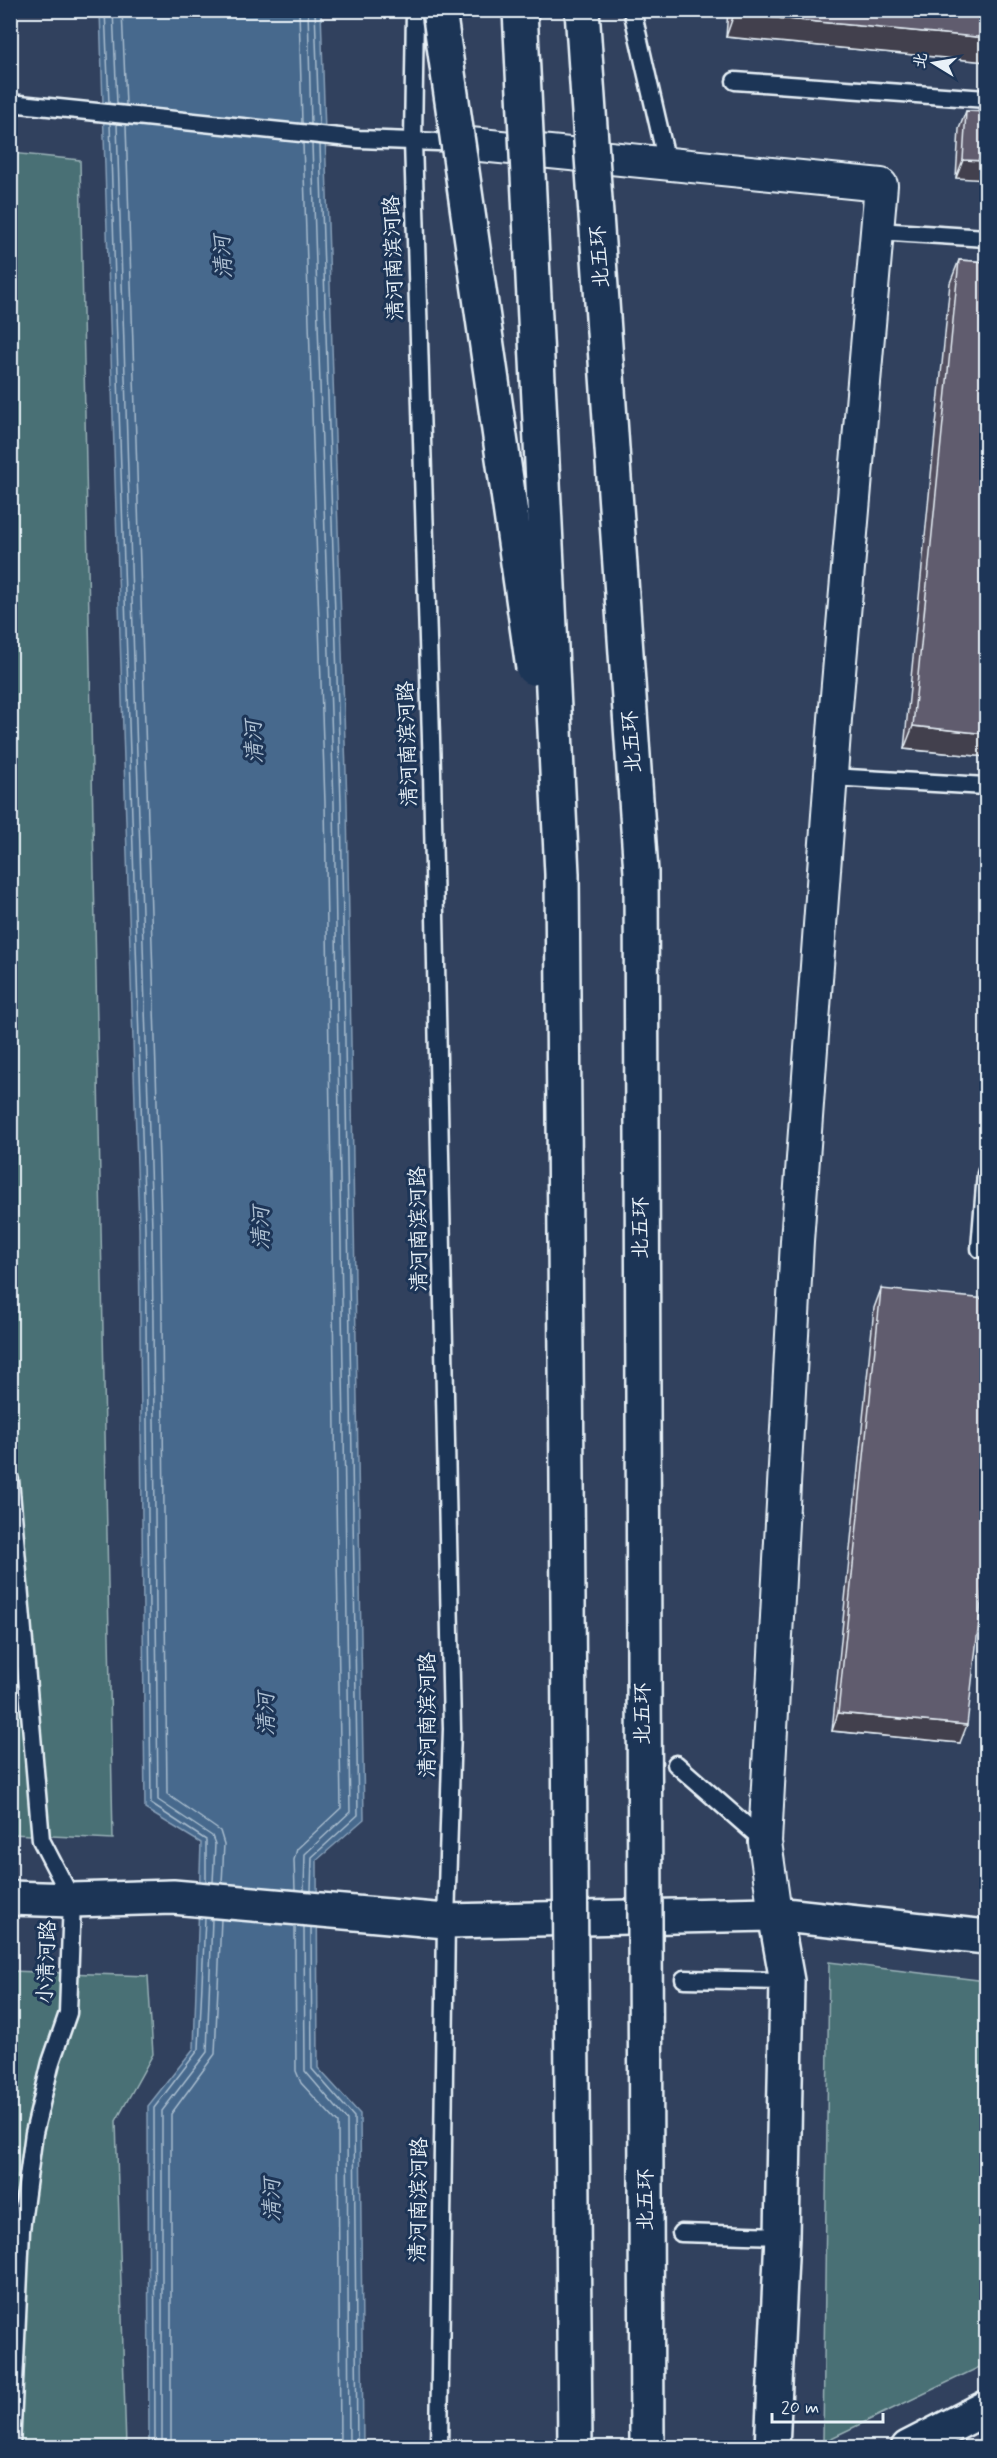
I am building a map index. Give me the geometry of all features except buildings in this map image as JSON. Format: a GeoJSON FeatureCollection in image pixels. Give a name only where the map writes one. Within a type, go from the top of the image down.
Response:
{"type":"FeatureCollection","features":[{"type":"Feature","properties":{"kind":"main road"},"geometry":{"type":"LineString","coordinates":[[439,10],[562,874]]}},
{"type":"Feature","properties":{"kind":"main road"},"geometry":{"type":"LineString","coordinates":[[520,10],[562,874],[575,2448]]}},
{"type":"Feature","properties":{"kind":"main road","name":"北五环"},"geometry":{"type":"LineString","coordinates":[[582,10],[641,872],[647,2448]]}},
{"type":"Feature","properties":{"kind":"main road"},"geometry":{"type":"LineString","coordinates":[[10,1898],[72,1900],[173,1897],[446,1921],[775,1914],[987,1937]]}},
{"type":"Feature","properties":{"kind":"main road"},"geometry":{"type":"LineString","coordinates":[[772,2448],[782,2236],[787,1981],[775,1914]]}},
{"type":"Feature","properties":{"kind":"main road"},"geometry":{"type":"LineString","coordinates":[[908,2448],[987,2408]]}},
{"type":"Feature","properties":{"kind":"street"},"geometry":{"type":"LineString","coordinates":[[470,144],[881,185],[831,777],[797,1241],[765,1842],[775,1914]]}},
{"type":"Feature","properties":{"kind":"lane","name":"清河南滨河路"},"geometry":{"type":"LineString","coordinates":[[415,10],[413,141],[432,772],[452,1729],[446,1921],[439,2448]]}},
{"type":"Feature","properties":{"kind":"lane"},"geometry":{"type":"LineString","coordinates":[[632,10],[667,164]]}},
{"type":"Feature","properties":{"kind":"lane"},"geometry":{"type":"LineString","coordinates":[[735,81],[987,99]]}},
{"type":"Feature","properties":{"kind":"lane"},"geometry":{"type":"LineString","coordinates":[[16,103],[360,139],[470,144]]}},
{"type":"Feature","properties":{"kind":"lane"},"geometry":{"type":"LineString","coordinates":[[877,231],[987,238]]}},
{"type":"Feature","properties":{"kind":"lane"},"geometry":{"type":"LineString","coordinates":[[831,777],[987,786]]}},
{"type":"Feature","properties":{"kind":"lane"},"geometry":{"type":"LineString","coordinates":[[980,1249],[987,1173]]}},
{"type":"Feature","properties":{"kind":"lane","name":"小清河路"},"geometry":{"type":"LineString","coordinates":[[10,1480],[41,1840],[72,1900],[68,2013],[51,2062],[34,2133],[21,2230],[11,2448]]}},
{"type":"Feature","properties":{"kind":"lane"},"geometry":{"type":"LineString","coordinates":[[676,1764],[765,1842]]}},
{"type":"Feature","properties":{"kind":"lane"},"geometry":{"type":"LineString","coordinates":[[684,1979],[787,1981]]}},
{"type":"Feature","properties":{"kind":"lane"},"geometry":{"type":"LineString","coordinates":[[681,2233],[782,2236]]}},
{"type":"Feature","properties":{"kind":"green space"},"geometry":{"type":"Polygon","coordinates":[[[11,153],[80,160],[113,1839],[11,1834],[11,153]]]}},
{"type":"Feature","properties":{"kind":"green space"},"geometry":{"type":"Polygon","coordinates":[[[829,1962],[986,1981],[986,2364],[823,2442],[829,1962]]]}},
{"type":"Feature","properties":{"kind":"green space"},"geometry":{"type":"Polygon","coordinates":[[[11,1971],[148,1976],[153,2054],[116,2121],[126,2447],[11,2448],[11,1971]]]}},
{"type":"Feature","properties":{"kind":"water","name":"清河"},"geometry":{"type":"Polygon","coordinates":[[[100,11],[321,11],[347,803],[364,1819],[317,1860],[318,2068],[360,2114],[363,2447],[149,2447],[148,2106],[194,2048],[201,1843],[145,1809],[139,1228],[100,11]]]}}]}
